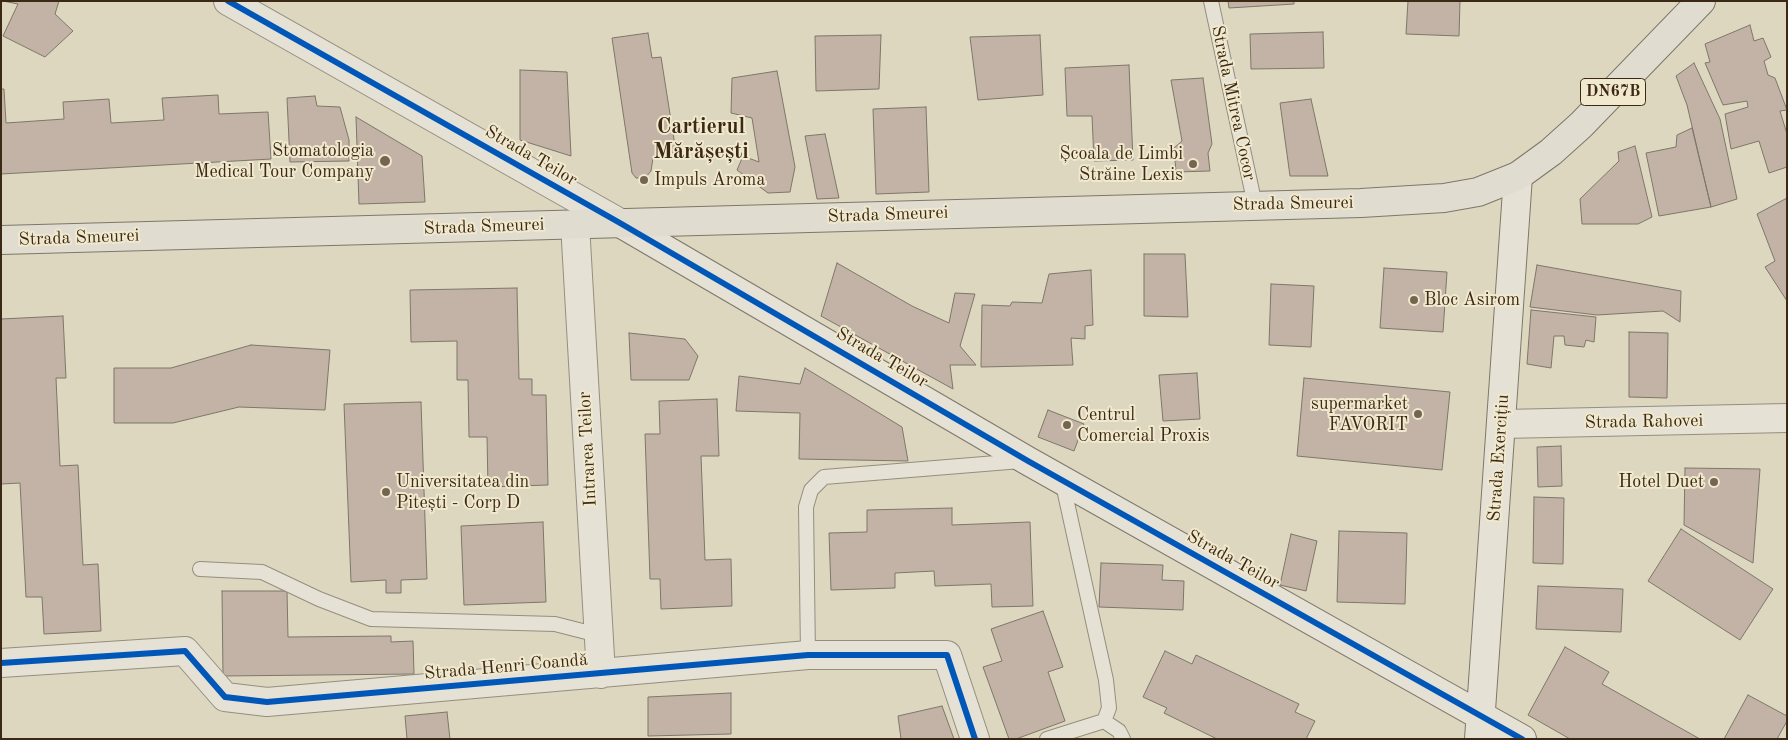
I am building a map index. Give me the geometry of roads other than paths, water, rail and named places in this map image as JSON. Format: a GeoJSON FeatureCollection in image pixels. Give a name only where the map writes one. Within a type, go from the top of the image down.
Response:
{"type":"FeatureCollection","features":[{"type":"Feature","properties":{"kind":"main road","name":"Strada Smeurei"},"geometry":{"type":"LineString","coordinates":[[1,240],[1444,198],[1478,192],[1518,176],[1550,152],[1581,125],[1702,1]]}},
{"type":"Feature","properties":{"kind":"street","name":"Strada Teilor"},"geometry":{"type":"LineString","coordinates":[[228,1],[620,223],[1062,480],[1480,727],[1522,739]]}},
{"type":"Feature","properties":{"kind":"street","name":"Strada Exercițiu"},"geometry":{"type":"LineString","coordinates":[[1480,727],[1518,176]]}},
{"type":"Feature","properties":{"kind":"street","name":"Intrarea Teilor"},"geometry":{"type":"LineString","coordinates":[[575,224],[601,674]]}},
{"type":"Feature","properties":{"kind":"street","name":"Strada Rahovei"},"geometry":{"type":"LineString","coordinates":[[1502,424],[1787,418]]}},
{"type":"Feature","properties":{"kind":"street","name":"Strada Henri Coandă"},"geometry":{"type":"LineString","coordinates":[[1,663],[186,651],[226,697],[267,702],[808,655],[947,655],[975,739]]}},
{"type":"Feature","properties":{"kind":"lane","name":"Strada Mitrea Cocor"},"geometry":{"type":"LineString","coordinates":[[1211,1],[1255,205]]}},
{"type":"Feature","properties":{"kind":"lane"},"geometry":{"type":"LineString","coordinates":[[808,655],[806,507],[811,490],[824,477],[1028,461]]}},
{"type":"Feature","properties":{"kind":"lane"},"geometry":{"type":"LineString","coordinates":[[1047,739],[1104,720],[1109,708],[1106,680],[1062,480]]}},
{"type":"Feature","properties":{"kind":"lane"},"geometry":{"type":"LineString","coordinates":[[200,569],[262,572],[319,600],[372,619],[555,624],[598,634]]}},
{"type":"Feature","properties":{"kind":"lane"},"geometry":{"type":"LineString","coordinates":[[1104,720],[1119,731],[1123,739]]}},
{"type":"Feature","properties":{"kind":"place","name":"Stomatologia Medical Tour Company"},"geometry":{"type":"Point","coordinates":[385,161]}},
{"type":"Feature","properties":{"kind":"place","name":"Școala de Limbi Străine Lexis"},"geometry":{"type":"Point","coordinates":[1193,164]}},
{"type":"Feature","properties":{"kind":"place","name":"Impuls Aroma"},"geometry":{"type":"Point","coordinates":[644,180]}},
{"type":"Feature","properties":{"kind":"place","name":"Bloc Asirom"},"geometry":{"type":"Point","coordinates":[1414,300]}},
{"type":"Feature","properties":{"kind":"place","name":"supermarket FAVORIT"},"geometry":{"type":"Point","coordinates":[1418,414]}},
{"type":"Feature","properties":{"kind":"place","name":"Centrul Comercial Proxis"},"geometry":{"type":"Point","coordinates":[1067,425]}},
{"type":"Feature","properties":{"kind":"place","name":"Hotel Duet"},"geometry":{"type":"Point","coordinates":[1714,482]}},
{"type":"Feature","properties":{"kind":"place","name":"Universitatea din Pitești - Corp D"},"geometry":{"type":"Point","coordinates":[386,492]}},
{"type":"Feature","properties":{"kind":"district","name":"Cartierul Mărășești"},"geometry":{"type":"Point","coordinates":[701,140]}}]}
